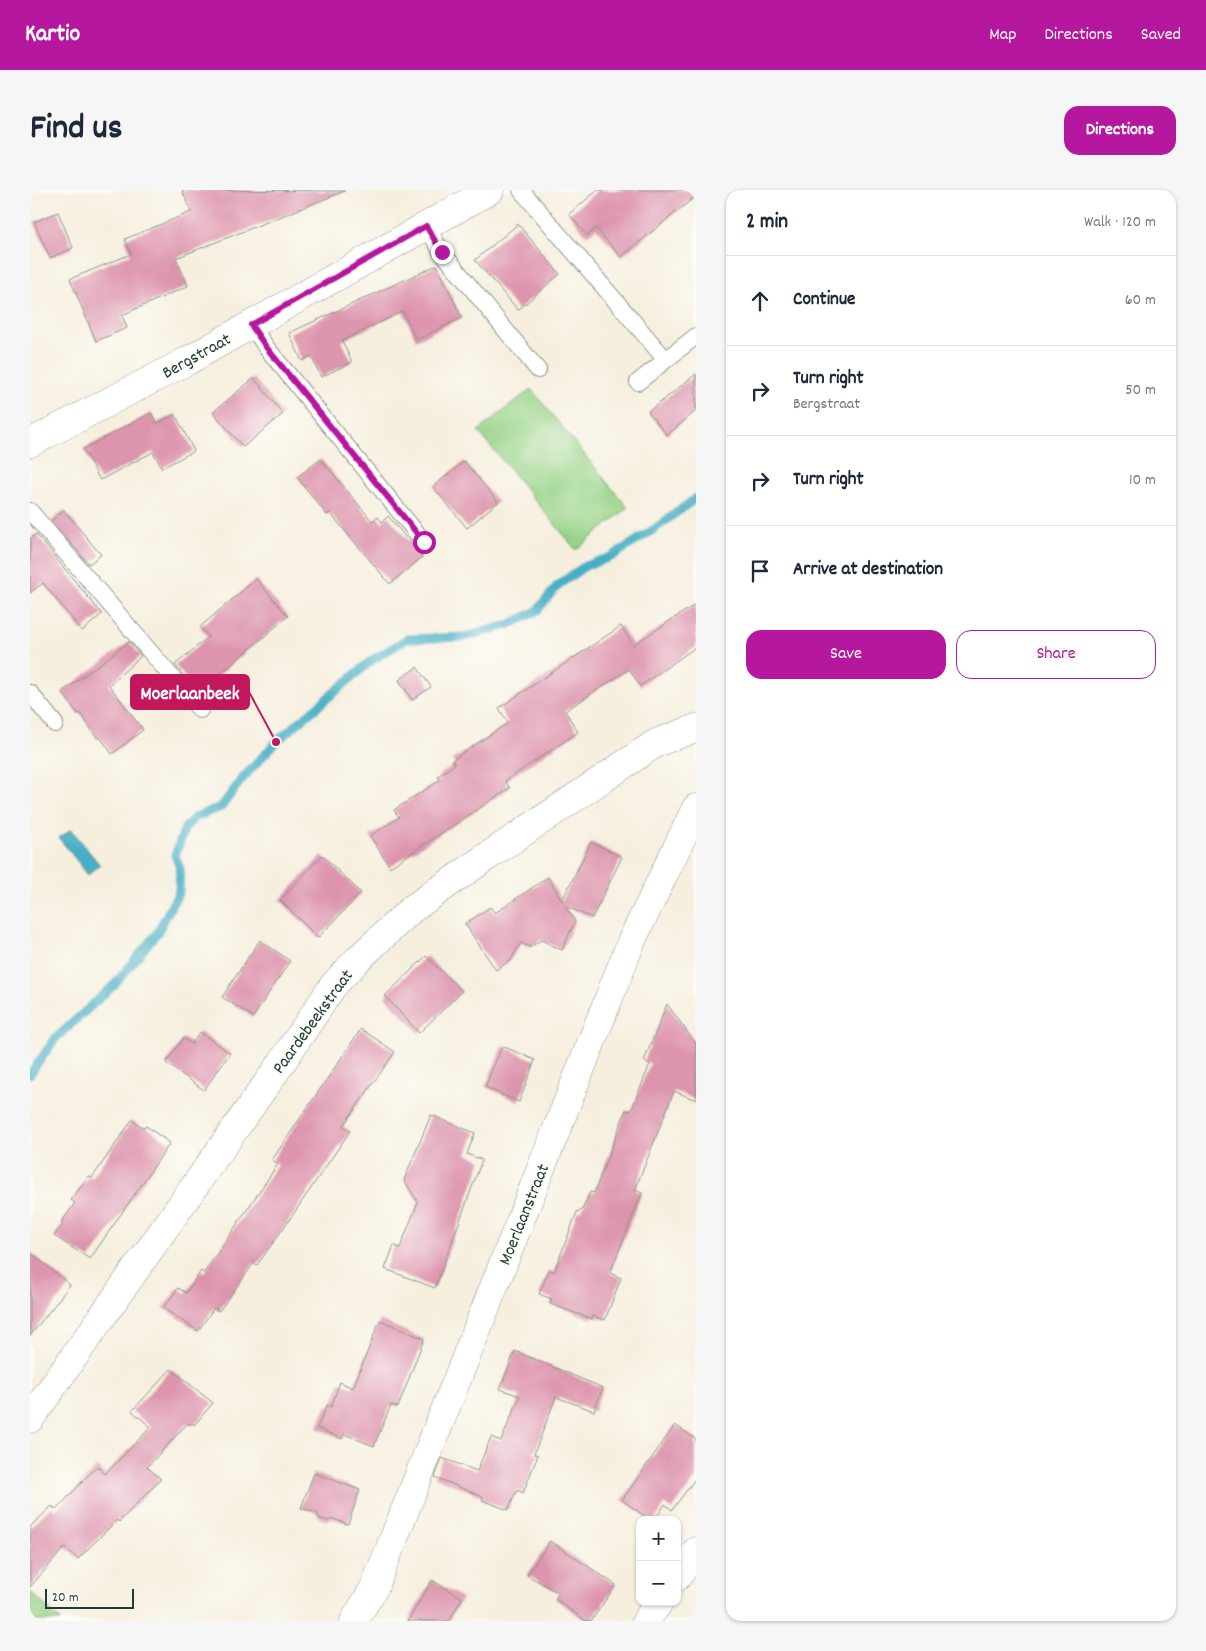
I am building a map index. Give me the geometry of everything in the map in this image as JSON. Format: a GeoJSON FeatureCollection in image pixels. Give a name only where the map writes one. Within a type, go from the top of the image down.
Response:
{"type":"FeatureCollection","features":[{"type":"Feature","properties":{"kind":"street","name":"Bergstraat"},"geometry":{"type":"LineString","coordinates":[[30,443],[187,361],[490,190]]}},
{"type":"Feature","properties":{"kind":"street","name":"Paardebeekstraat"},"geometry":{"type":"LineString","coordinates":[[30,1419],[280,1065],[333,986],[358,959],[412,909],[482,860],[656,743],[696,728]]}},
{"type":"Feature","properties":{"kind":"street","name":"Moerlaanstraat"},"geometry":{"type":"LineString","coordinates":[[354,1621],[374,1588],[632,940],[696,808]]}},
{"type":"Feature","properties":{"kind":"street"},"geometry":{"type":"LineString","coordinates":[[681,1572],[696,1551]]}},
{"type":"Feature","properties":{"kind":"street"},"geometry":{"type":"LineString","coordinates":[[646,1621],[656,1606]]}},
{"type":"Feature","properties":{"kind":"lane"},"geometry":{"type":"LineString","coordinates":[[521,190],[666,360]]}},
{"type":"Feature","properties":{"kind":"lane"},"geometry":{"type":"LineString","coordinates":[[426,226],[442,252],[538,370]]}},
{"type":"Feature","properties":{"kind":"lane"},"geometry":{"type":"LineString","coordinates":[[251,325],[266,347],[424,542]]}},
{"type":"Feature","properties":{"kind":"lane"},"geometry":{"type":"LineString","coordinates":[[638,382],[696,336]]}},
{"type":"Feature","properties":{"kind":"lane"},"geometry":{"type":"LineString","coordinates":[[30,511],[200,710]]}},
{"type":"Feature","properties":{"kind":"lane"},"geometry":{"type":"LineString","coordinates":[[30,693],[55,724]]}},
{"type":"Feature","properties":{"kind":"green space"},"geometry":{"type":"Polygon","coordinates":[[[531,389],[628,508],[576,550],[478,431],[531,389]]]}},
{"type":"Feature","properties":{"kind":"green space"},"geometry":{"type":"Polygon","coordinates":[[[30,1591],[61,1621],[30,1621],[30,1591]]]}},
{"type":"Feature","properties":{"kind":"water"},"geometry":{"type":"Polygon","coordinates":[[[71,829],[100,865],[88,875],[59,838],[71,829]]]}},
{"type":"Feature","properties":{"kind":"building"},"geometry":{"type":"Polygon","coordinates":[[[182,190],[345,191],[176,258],[188,286],[122,315],[127,328],[96,341],[70,279],[131,254],[125,239],[191,212],[182,190]]]}},
{"type":"Feature","properties":{"kind":"building"},"geometry":{"type":"Polygon","coordinates":[[[598,190],[696,190],[696,196],[621,257],[596,228],[587,236],[569,214],[598,190]]]}},
{"type":"Feature","properties":{"kind":"building"},"geometry":{"type":"Polygon","coordinates":[[[58,212],[73,248],[50,258],[34,222],[58,212]]]}},
{"type":"Feature","properties":{"kind":"building"},"geometry":{"type":"Polygon","coordinates":[[[518,224],[560,274],[518,310],[475,260],[518,224]]]}},
{"type":"Feature","properties":{"kind":"building"},"geometry":{"type":"Polygon","coordinates":[[[437,265],[462,318],[416,340],[403,311],[342,341],[352,362],[321,377],[311,356],[302,361],[289,333],[437,265]]]}},
{"type":"Feature","properties":{"kind":"building"},"geometry":{"type":"Polygon","coordinates":[[[696,374],[696,411],[667,435],[648,412],[696,374]]]}},
{"type":"Feature","properties":{"kind":"building"},"geometry":{"type":"Polygon","coordinates":[[[254,378],[283,414],[243,447],[213,412],[254,378]]]}},
{"type":"Feature","properties":{"kind":"building"},"geometry":{"type":"Polygon","coordinates":[[[151,413],[157,423],[175,414],[194,451],[162,468],[153,452],[100,480],[83,449],[151,413]]]}},
{"type":"Feature","properties":{"kind":"building"},"geometry":{"type":"Polygon","coordinates":[[[321,459],[372,521],[378,517],[382,522],[388,516],[422,557],[390,584],[330,513],[327,515],[297,477],[321,459]]]}},
{"type":"Feature","properties":{"kind":"building"},"geometry":{"type":"Polygon","coordinates":[[[464,461],[498,502],[467,528],[433,487],[464,461]]]}},
{"type":"Feature","properties":{"kind":"building"},"geometry":{"type":"Polygon","coordinates":[[[64,510],[101,555],[89,564],[51,521],[64,510]]]}},
{"type":"Feature","properties":{"kind":"building"},"geometry":{"type":"Polygon","coordinates":[[[36,534],[102,614],[82,631],[43,583],[30,593],[30,539],[36,534]]]}},
{"type":"Feature","properties":{"kind":"building"},"geometry":{"type":"Polygon","coordinates":[[[256,579],[288,616],[198,693],[175,665],[208,637],[200,627],[256,579]]]}},
{"type":"Feature","properties":{"kind":"building"},"geometry":{"type":"Polygon","coordinates":[[[696,604],[696,647],[640,686],[629,669],[565,711],[578,732],[505,781],[510,788],[390,867],[370,836],[399,817],[394,810],[440,780],[438,776],[455,764],[452,760],[508,723],[499,708],[621,626],[633,645],[696,604]]]}},
{"type":"Feature","properties":{"kind":"building"},"geometry":{"type":"Polygon","coordinates":[[[129,642],[141,656],[109,685],[143,730],[112,754],[62,692],[129,642]]]}},
{"type":"Feature","properties":{"kind":"building"},"geometry":{"type":"Polygon","coordinates":[[[417,667],[431,687],[412,700],[399,680],[417,667]]]}},
{"type":"Feature","properties":{"kind":"building"},"geometry":{"type":"Polygon","coordinates":[[[591,842],[622,857],[592,918],[565,906],[575,921],[562,950],[541,940],[530,947],[521,943],[510,961],[496,970],[465,924],[490,907],[495,913],[548,877],[562,901],[591,842]]]}},
{"type":"Feature","properties":{"kind":"building"},"geometry":{"type":"Polygon","coordinates":[[[322,855],[361,893],[318,938],[280,900],[322,855]]]}},
{"type":"Feature","properties":{"kind":"building"},"geometry":{"type":"Polygon","coordinates":[[[260,940],[290,961],[253,1017],[222,997],[260,940]]]}},
{"type":"Feature","properties":{"kind":"building"},"geometry":{"type":"Polygon","coordinates":[[[426,956],[462,991],[419,1033],[385,996],[426,956]]]}},
{"type":"Feature","properties":{"kind":"building"},"geometry":{"type":"Polygon","coordinates":[[[667,1004],[696,1044],[696,1100],[674,1091],[635,1190],[642,1193],[610,1273],[621,1278],[605,1320],[593,1316],[592,1319],[550,1304],[552,1299],[539,1294],[549,1270],[554,1272],[577,1212],[582,1210],[590,1192],[594,1193],[626,1110],[631,1111],[650,1064],[644,1061],[667,1004]]]}},
{"type":"Feature","properties":{"kind":"building"},"geometry":{"type":"Polygon","coordinates":[[[361,1029],[395,1052],[343,1126],[350,1131],[292,1216],[257,1265],[254,1263],[219,1311],[214,1308],[198,1331],[163,1308],[178,1288],[186,1293],[201,1271],[204,1273],[278,1164],[272,1160],[361,1029]]]}},
{"type":"Feature","properties":{"kind":"building"},"geometry":{"type":"Polygon","coordinates":[[[200,1032],[230,1053],[204,1090],[166,1063],[183,1038],[192,1044],[200,1032]]]}},
{"type":"Feature","properties":{"kind":"building"},"geometry":{"type":"Polygon","coordinates":[[[502,1046],[535,1060],[519,1102],[485,1087],[502,1046]]]}},
{"type":"Feature","properties":{"kind":"building"},"geometry":{"type":"Polygon","coordinates":[[[431,1115],[475,1133],[467,1154],[482,1160],[435,1288],[385,1269],[394,1245],[400,1248],[418,1202],[404,1180],[431,1115]]]}},
{"type":"Feature","properties":{"kind":"building"},"geometry":{"type":"Polygon","coordinates":[[[132,1120],[144,1128],[146,1126],[170,1143],[90,1259],[54,1236],[75,1203],[71,1200],[89,1176],[92,1178],[132,1120]]]}},
{"type":"Feature","properties":{"kind":"building"},"geometry":{"type":"Polygon","coordinates":[[[30,1252],[70,1285],[30,1336],[30,1252]]]}},
{"type":"Feature","properties":{"kind":"building"},"geometry":{"type":"Polygon","coordinates":[[[380,1320],[424,1339],[398,1407],[391,1405],[374,1446],[344,1434],[342,1439],[317,1428],[327,1405],[331,1407],[340,1382],[353,1388],[380,1320]]]}},
{"type":"Feature","properties":{"kind":"building"},"geometry":{"type":"Polygon","coordinates":[[[515,1351],[603,1388],[594,1411],[556,1397],[534,1454],[538,1455],[523,1493],[517,1490],[508,1510],[482,1500],[483,1497],[435,1477],[442,1458],[477,1471],[491,1437],[501,1441],[520,1396],[500,1389],[515,1351]]]}},
{"type":"Feature","properties":{"kind":"building"},"geometry":{"type":"Polygon","coordinates":[[[171,1369],[213,1403],[195,1424],[187,1424],[147,1467],[161,1479],[119,1522],[117,1520],[78,1559],[65,1547],[30,1587],[30,1527],[52,1506],[56,1510],[97,1466],[105,1474],[151,1427],[132,1411],[171,1369]]]}},
{"type":"Feature","properties":{"kind":"building"},"geometry":{"type":"Polygon","coordinates":[[[675,1425],[696,1439],[696,1478],[672,1510],[665,1504],[658,1516],[644,1516],[622,1500],[675,1425]]]}},
{"type":"Feature","properties":{"kind":"building"},"geometry":{"type":"Polygon","coordinates":[[[314,1473],[360,1490],[348,1524],[333,1519],[328,1521],[319,1518],[317,1513],[301,1508],[314,1473]]]}},
{"type":"Feature","properties":{"kind":"building"},"geometry":{"type":"Polygon","coordinates":[[[550,1541],[616,1585],[591,1621],[586,1621],[555,1599],[559,1593],[527,1575],[550,1541]]]}},
{"type":"Feature","properties":{"kind":"building"},"geometry":{"type":"Polygon","coordinates":[[[432,1580],[462,1598],[449,1621],[408,1621],[432,1580]]]}},
{"type":"Feature","properties":{"kind":"waterway"},"geometry":{"type":"LineString","coordinates":[[30,1074],[55,1039],[114,985],[157,933],[179,892],[180,868],[175,855],[185,828],[195,817],[221,807],[243,778],[276,742],[372,660],[407,639],[464,637],[508,625],[537,611],[558,585],[585,566],[611,557],[653,530],[696,498]]}},
{"type":"Feature","properties":{"kind":"place","name":"Moerlaanbeek"},"geometry":{"type":"Point","coordinates":[276,742]}},
{"type":"Feature","properties":{"kind":"route"},"geometry":{"type":"LineString","coordinates":[[424,542],[266,347],[251,325],[426,226],[442,252]]}}]}
